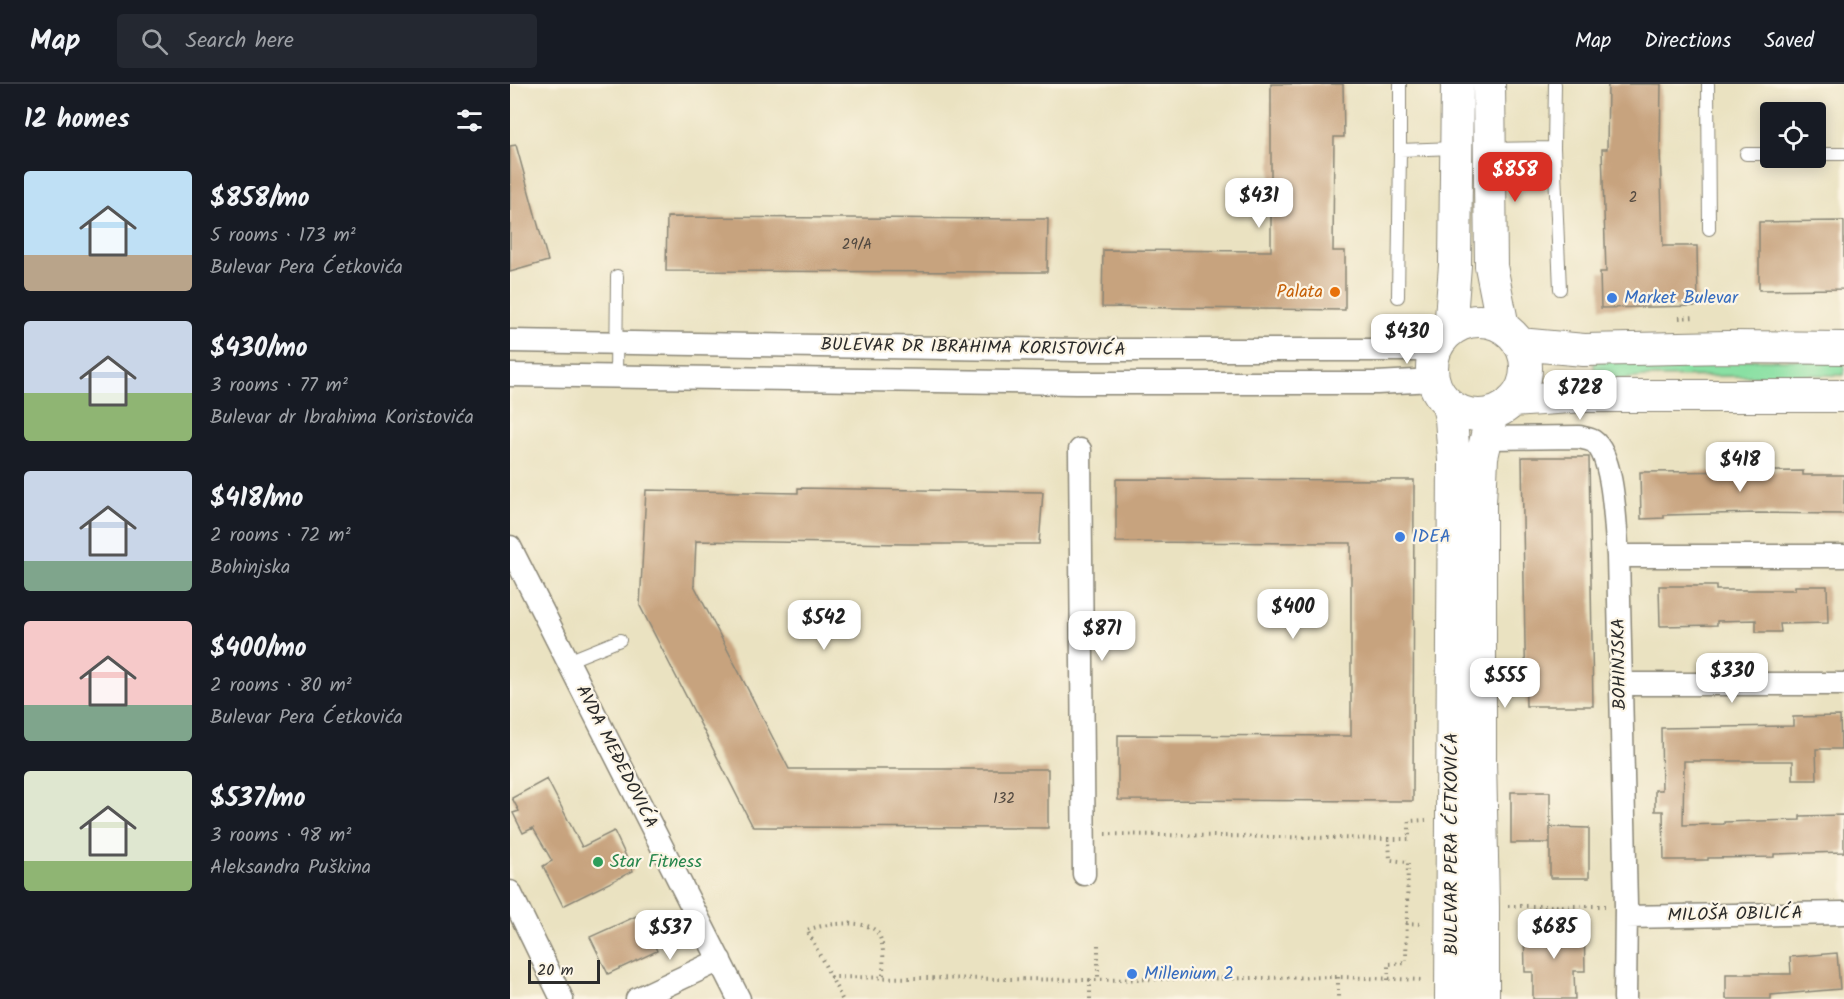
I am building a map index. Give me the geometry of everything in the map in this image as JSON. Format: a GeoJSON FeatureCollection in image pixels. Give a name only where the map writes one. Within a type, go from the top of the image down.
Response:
{"type":"FeatureCollection","features":[{"type":"Feature","properties":{"kind":"main road","name":"BULEVAR PERA ĆETKOVIĆA"},"geometry":{"type":"LineString","coordinates":[[1441,989],[1454,460],[1441,366],[1455,265],[1457,84]]}},
{"type":"Feature","properties":{"kind":"main road"},"geometry":{"type":"LineString","coordinates":[[1489,84],[1491,266],[1511,335],[1525,361],[1524,380],[1520,391],[1496,418]]}},
{"type":"Feature","properties":{"kind":"main road"},"geometry":{"type":"LineString","coordinates":[[1844,348],[1728,347],[1584,350],[1511,335],[1490,322],[1476,321],[1462,324],[1441,366],[1456,409],[1496,418],[1584,396],[1844,396]]}},
{"type":"Feature","properties":{"kind":"main road","name":"BULEVAR PERA ĆETKOVIĆA"},"geometry":{"type":"LineString","coordinates":[[1483,999],[1480,504],[1482,457],[1496,418]]}},
{"type":"Feature","properties":{"kind":"street","name":"BULEVAR DR IBRAHIMA KORISTOVIĆA"},"geometry":{"type":"LineString","coordinates":[[510,341],[1078,350],[1441,366]]}},
{"type":"Feature","properties":{"kind":"street","name":"BULEVAR DR IBRAHIMA KORISTOVIĆA"},"geometry":{"type":"LineString","coordinates":[[510,375],[1076,383],[1377,383],[1441,366]]}},
{"type":"Feature","properties":{"kind":"street","name":"BOHINJSKA"},"geometry":{"type":"LineString","coordinates":[[1496,418],[1592,441],[1604,453],[1610,473],[1618,556],[1626,911],[1625,999]]}},
{"type":"Feature","properties":{"kind":"street"},"geometry":{"type":"LineString","coordinates":[[1080,450],[1084,874]]}},
{"type":"Feature","properties":{"kind":"street","name":"AVDA MEĐEDOVIĆA"},"geometry":{"type":"LineString","coordinates":[[510,547],[739,999]]}},
{"type":"Feature","properties":{"kind":"street"},"geometry":{"type":"LineString","coordinates":[[1618,556],[1844,556]]}},
{"type":"Feature","properties":{"kind":"street"},"geometry":{"type":"LineString","coordinates":[[1621,684],[1844,684]]}},
{"type":"Feature","properties":{"kind":"street"},"geometry":{"type":"LineString","coordinates":[[510,892],[562,999]]}},
{"type":"Feature","properties":{"kind":"street","name":"MILOŠA OBILIĆA"},"geometry":{"type":"LineString","coordinates":[[1626,911],[1844,913]]}},
{"type":"Feature","properties":{"kind":"street"},"geometry":{"type":"LineString","coordinates":[[637,999],[720,960]]}},
{"type":"Feature","properties":{"kind":"lane"},"geometry":{"type":"LineString","coordinates":[[1398,297],[1400,84]]}},
{"type":"Feature","properties":{"kind":"lane"},"geometry":{"type":"LineString","coordinates":[[1555,84],[1554,148],[1560,289]]}},
{"type":"Feature","properties":{"kind":"lane"},"geometry":{"type":"LineString","coordinates":[[1708,84],[1708,229]]}},
{"type":"Feature","properties":{"kind":"lane"},"geometry":{"type":"LineString","coordinates":[[1400,150],[1456,148]]}},
{"type":"Feature","properties":{"kind":"lane"},"geometry":{"type":"LineString","coordinates":[[1490,149],[1554,148]]}},
{"type":"Feature","properties":{"kind":"lane"},"geometry":{"type":"LineString","coordinates":[[1746,154],[1760,154]]}},
{"type":"Feature","properties":{"kind":"lane"},"geometry":{"type":"LineString","coordinates":[[1826,154],[1844,154]]}},
{"type":"Feature","properties":{"kind":"lane"},"geometry":{"type":"LineString","coordinates":[[616,377],[617,276]]}},
{"type":"Feature","properties":{"kind":"lane"},"geometry":{"type":"LineString","coordinates":[[568,662],[620,640]]}},
{"type":"Feature","properties":{"kind":"path"},"geometry":{"type":"LineString","coordinates":[[1083,833],[1409,839],[1409,821],[1430,820]]}},
{"type":"Feature","properties":{"kind":"path"},"geometry":{"type":"LineString","coordinates":[[1388,980],[1388,964],[1406,963],[1408,862],[1390,860],[1389,839]]}},
{"type":"Feature","properties":{"kind":"path"},"geometry":{"type":"LineString","coordinates":[[1483,906],[1626,911]]}},
{"type":"Feature","properties":{"kind":"path"},"geometry":{"type":"LineString","coordinates":[[1406,923],[1430,924]]}},
{"type":"Feature","properties":{"kind":"path"},"geometry":{"type":"LineString","coordinates":[[842,999],[807,930],[822,925],[863,924],[871,927],[878,932],[882,942],[883,977]]}},
{"type":"Feature","properties":{"kind":"path"},"geometry":{"type":"LineString","coordinates":[[1098,945],[1098,980]]}},
{"type":"Feature","properties":{"kind":"path"},"geometry":{"type":"LineString","coordinates":[[831,977],[1098,980],[1338,977],[1388,980],[1441,989]]}},
{"type":"Feature","properties":{"kind":"path"},"geometry":{"type":"LineString","coordinates":[[1338,977],[1338,999]]}},
{"type":"Feature","properties":{"kind":"path"},"geometry":{"type":"LineString","coordinates":[[1090,980],[1090,999]]}},
{"type":"Feature","properties":{"kind":"green space"},"geometry":{"type":"Polygon","coordinates":[[[1594,359],[1844,360],[1844,375],[1645,377],[1594,382],[1594,359]]]}},
{"type":"Feature","properties":{"kind":"building"},"geometry":{"type":"Polygon","coordinates":[[[1271,84],[1343,84],[1344,137],[1334,137],[1333,251],[1345,251],[1345,310],[1102,307],[1103,250],[1271,251],[1271,84]]]}},
{"type":"Feature","properties":{"kind":"building"},"geometry":{"type":"Polygon","coordinates":[[[1608,84],[1661,84],[1663,246],[1697,246],[1698,306],[1601,308],[1600,272],[1606,272],[1602,149],[1607,149],[1608,84]]]}},
{"type":"Feature","properties":{"kind":"building"},"geometry":{"type":"Polygon","coordinates":[[[516,145],[548,261],[510,272],[510,146],[516,145]]]}},
{"type":"Feature","properties":{"kind":"building"},"geometry":{"type":"Polygon","coordinates":[[[667,217],[1048,219],[1047,272],[666,271],[667,217]]]}},
{"type":"Feature","properties":{"kind":"building"},"geometry":{"type":"Polygon","coordinates":[[[1844,221],[1844,289],[1759,290],[1759,222],[1844,221]]]}},
{"type":"Feature","properties":{"kind":"building"},"geometry":{"type":"Polygon","coordinates":[[[1522,457],[1589,457],[1593,706],[1526,706],[1522,457]]]}},
{"type":"Feature","properties":{"kind":"building"},"geometry":{"type":"Polygon","coordinates":[[[1803,471],[1803,475],[1844,475],[1844,514],[1664,515],[1664,518],[1641,519],[1640,472],[1803,471]]]}},
{"type":"Feature","properties":{"kind":"building"},"geometry":{"type":"Polygon","coordinates":[[[1116,479],[1414,480],[1413,801],[1118,800],[1118,735],[1351,736],[1351,543],[1116,542],[1116,479]]]}},
{"type":"Feature","properties":{"kind":"building"},"geometry":{"type":"Polygon","coordinates":[[[798,488],[1043,492],[1039,544],[696,541],[694,585],[789,769],[1048,769],[1048,828],[753,827],[640,606],[646,490],[798,493],[798,488]]]}},
{"type":"Feature","properties":{"kind":"building"},"geometry":{"type":"Polygon","coordinates":[[[1659,586],[1716,586],[1716,590],[1795,590],[1795,586],[1827,586],[1828,623],[1780,624],[1781,632],[1756,632],[1756,620],[1717,621],[1717,625],[1660,626],[1659,586]]]}},
{"type":"Feature","properties":{"kind":"building"},"geometry":{"type":"Polygon","coordinates":[[[1840,716],[1841,749],[1816,749],[1817,780],[1793,780],[1793,761],[1684,761],[1683,825],[1800,820],[1800,816],[1844,815],[1844,852],[1774,854],[1774,857],[1708,858],[1708,860],[1664,860],[1663,811],[1655,811],[1655,790],[1662,790],[1661,728],[1793,726],[1793,717],[1840,716]]]}},
{"type":"Feature","properties":{"kind":"building"},"geometry":{"type":"Polygon","coordinates":[[[547,779],[582,847],[614,831],[633,871],[563,906],[543,866],[552,861],[533,828],[523,833],[513,813],[519,811],[512,798],[547,779]]]}},
{"type":"Feature","properties":{"kind":"building"},"geometry":{"type":"Polygon","coordinates":[[[1511,792],[1550,792],[1550,843],[1511,843],[1511,792]]]}},
{"type":"Feature","properties":{"kind":"building"},"geometry":{"type":"Polygon","coordinates":[[[1550,827],[1589,828],[1589,878],[1550,878],[1550,827]]]}},
{"type":"Feature","properties":{"kind":"building"},"geometry":{"type":"Polygon","coordinates":[[[641,914],[657,951],[608,974],[590,937],[641,914]]]}},
{"type":"Feature","properties":{"kind":"building"},"geometry":{"type":"Polygon","coordinates":[[[1584,926],[1585,971],[1574,971],[1575,999],[1533,999],[1533,972],[1525,972],[1524,927],[1584,926]]]}},
{"type":"Feature","properties":{"kind":"building"},"geometry":{"type":"Polygon","coordinates":[[[1837,953],[1840,989],[1771,995],[1771,999],[1726,999],[1726,974],[1791,974],[1790,957],[1837,953]]]}},
{"type":"Feature","properties":{"kind":"place","name":"Palata"},"geometry":{"type":"Point","coordinates":[1335,292]}},
{"type":"Feature","properties":{"kind":"place","name":"Market Bulevar"},"geometry":{"type":"Point","coordinates":[1612,298]}},
{"type":"Feature","properties":{"kind":"place","name":"IDEA"},"geometry":{"type":"Point","coordinates":[1400,537]}},
{"type":"Feature","properties":{"kind":"place","name":"Star Fitness"},"geometry":{"type":"Point","coordinates":[598,862]}},
{"type":"Feature","properties":{"kind":"place","name":"Millenium 2"},"geometry":{"type":"Point","coordinates":[1132,974]}}]}
